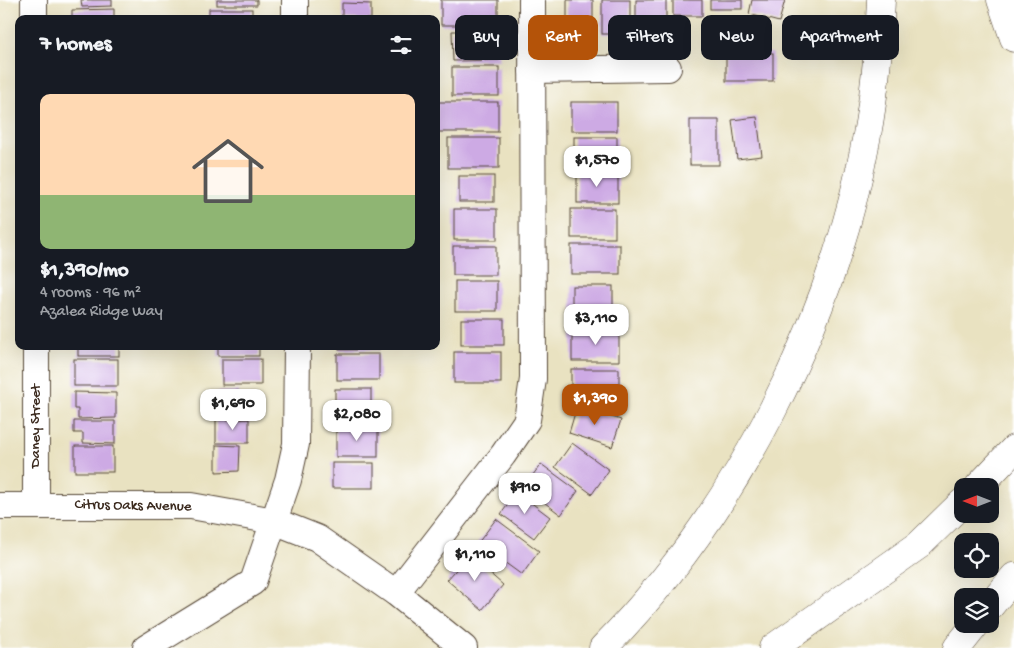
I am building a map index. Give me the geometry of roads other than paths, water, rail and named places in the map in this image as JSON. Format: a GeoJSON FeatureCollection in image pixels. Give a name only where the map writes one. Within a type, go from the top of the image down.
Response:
{"type":"FeatureCollection","features":[{"type":"Feature","properties":{"kind":"main road"},"geometry":{"type":"LineString","coordinates":[[603,648],[626,624],[679,560],[749,455],[801,352],[843,234],[867,135],[881,0]]}},
{"type":"Feature","properties":{"kind":"main road"},"geometry":{"type":"LineString","coordinates":[[1001,0],[1014,38]]}},
{"type":"Feature","properties":{"kind":"main road"},"geometry":{"type":"LineString","coordinates":[[987,478],[1014,450]]}},
{"type":"Feature","properties":{"kind":"main road"},"geometry":{"type":"LineString","coordinates":[[772,648],[919,545],[954,511]]}},
{"type":"Feature","properties":{"kind":"main road"},"geometry":{"type":"LineString","coordinates":[[999,595],[1014,577]]}},
{"type":"Feature","properties":{"kind":"main road"},"geometry":{"type":"LineString","coordinates":[[957,648],[969,633]]}},
{"type":"Feature","properties":{"kind":"street"},"geometry":{"type":"LineString","coordinates":[[34,0],[34,15]]}},
{"type":"Feature","properties":{"kind":"street"},"geometry":{"type":"LineString","coordinates":[[295,0],[296,15]]}},
{"type":"Feature","properties":{"kind":"street"},"geometry":{"type":"LineString","coordinates":[[396,593],[503,455],[527,420],[533,378],[532,0]]}},
{"type":"Feature","properties":{"kind":"street"},"geometry":{"type":"LineString","coordinates":[[532,70],[668,68]]}},
{"type":"Feature","properties":{"kind":"street","name":"Daney Street"},"geometry":{"type":"LineString","coordinates":[[36,350],[36,506]]}},
{"type":"Feature","properties":{"kind":"street"},"geometry":{"type":"LineString","coordinates":[[146,648],[253,582],[288,480],[296,444],[297,350]]}},
{"type":"Feature","properties":{"kind":"street","name":"Citrus Oaks Avenue"},"geometry":{"type":"LineString","coordinates":[[0,506],[191,506],[274,521],[317,538],[396,593],[464,648]]}}]}
